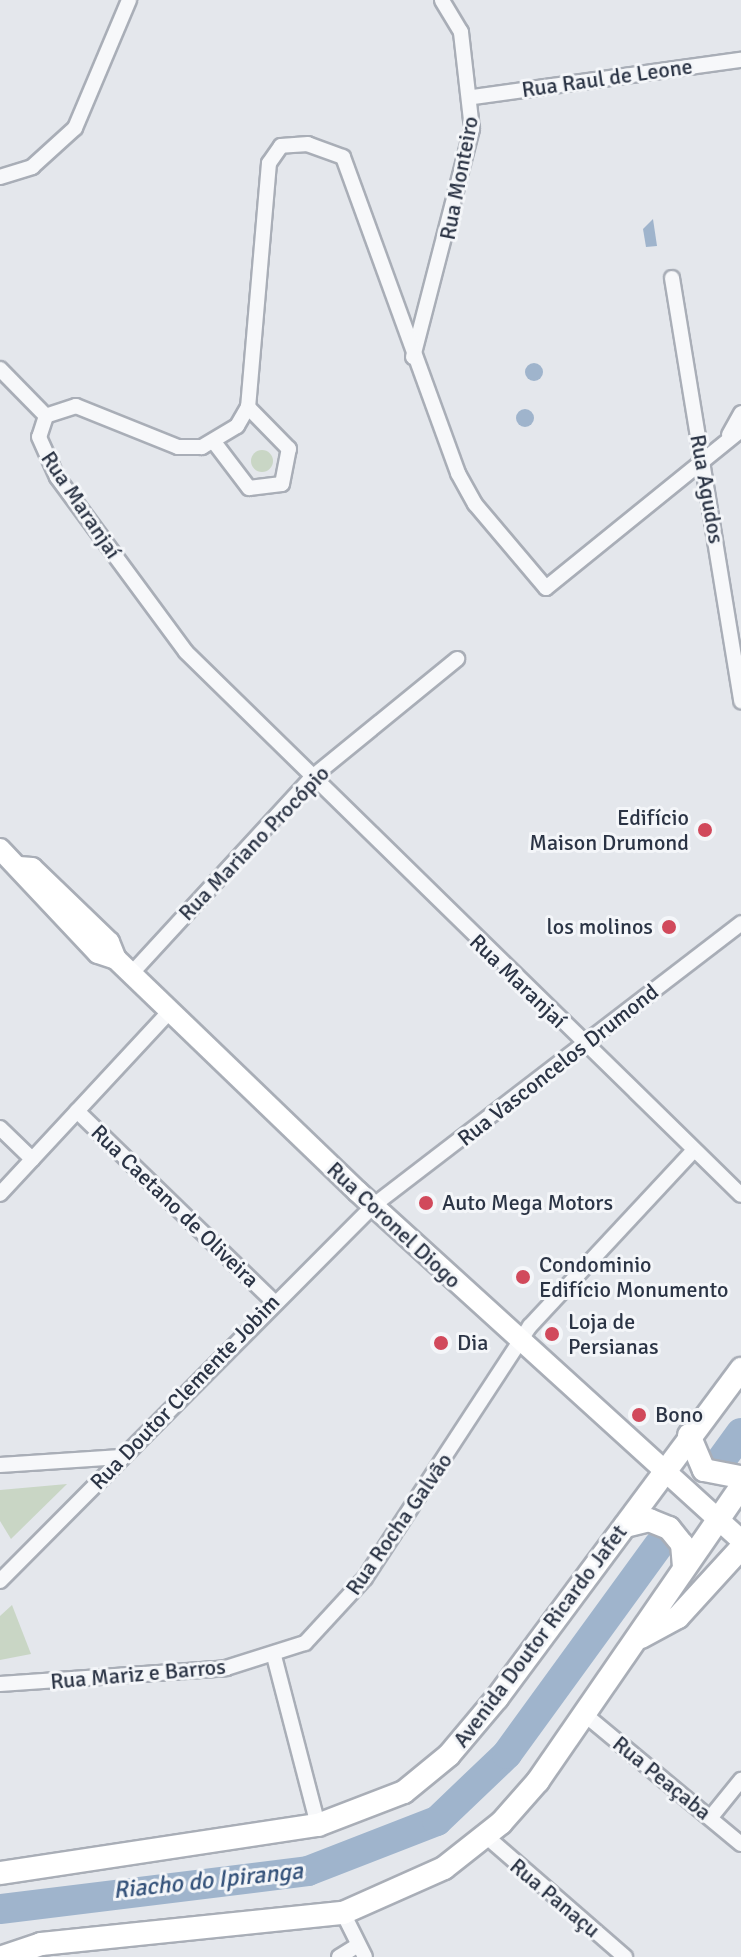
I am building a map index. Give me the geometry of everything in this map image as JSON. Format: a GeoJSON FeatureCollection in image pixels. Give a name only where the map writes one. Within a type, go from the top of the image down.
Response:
{"type":"FeatureCollection","features":[{"type":"Feature","properties":{"kind":"main road","name":"Avenida Doutor Ricardo Jafet"},"geometry":{"type":"LineString","coordinates":[[0,1873],[318,1825],[404,1792],[449,1755],[625,1526],[669,1481],[689,1435],[741,1369]]}},
{"type":"Feature","properties":{"kind":"main road"},"geometry":{"type":"LineString","coordinates":[[689,1435],[704,1470],[741,1477]]}},
{"type":"Feature","properties":{"kind":"main road"},"geometry":{"type":"LineString","coordinates":[[3,1957],[41,1944],[343,1913],[444,1868],[487,1837],[538,1781],[583,1713],[641,1637],[684,1566],[741,1487]]}},
{"type":"Feature","properties":{"kind":"main road"},"geometry":{"type":"LineString","coordinates":[[625,1526],[649,1520],[669,1528],[682,1544],[684,1566]]}},
{"type":"Feature","properties":{"kind":"main road"},"geometry":{"type":"LineString","coordinates":[[641,1637],[678,1617],[741,1548]]}},
{"type":"Feature","properties":{"kind":"street"},"geometry":{"type":"LineString","coordinates":[[0,177],[32,167],[75,128],[129,0]]}},
{"type":"Feature","properties":{"kind":"street","name":"Rua Monteiro"},"geometry":{"type":"LineString","coordinates":[[413,358],[462,183],[473,97],[461,32],[442,0]]}},
{"type":"Feature","properties":{"kind":"street","name":"Rua Raul de Leone"},"geometry":{"type":"LineString","coordinates":[[473,97],[741,60]]}},
{"type":"Feature","properties":{"kind":"street"},"geometry":{"type":"LineString","coordinates":[[248,407],[289,449],[282,484],[249,488],[214,442],[248,407],[269,163],[281,146],[323,145],[343,157],[413,358],[475,504],[546,588],[702,455],[735,433],[741,413]]}},
{"type":"Feature","properties":{"kind":"street","name":"Rua Agudos"},"geometry":{"type":"LineString","coordinates":[[672,278],[741,701]]}},
{"type":"Feature","properties":{"kind":"street"},"geometry":{"type":"LineString","coordinates":[[0,369],[46,416]]}},
{"type":"Feature","properties":{"kind":"street","name":"Rua Maranjaí"},"geometry":{"type":"LineString","coordinates":[[214,442],[169,445],[90,408],[46,416],[40,444],[66,488],[186,652],[310,779],[741,1195]]}},
{"type":"Feature","properties":{"kind":"street","name":"Rua Mariano Procópio"},"geometry":{"type":"LineString","coordinates":[[131,974],[310,779],[457,659]]}},
{"type":"Feature","properties":{"kind":"street","name":"Rua Coronel Diogo"},"geometry":{"type":"LineString","coordinates":[[0,849],[19,867],[21,879],[98,953],[116,959],[521,1345],[669,1481],[741,1540]]}},
{"type":"Feature","properties":{"kind":"street","name":"Rua Vasconcelos Drumond"},"geometry":{"type":"LineString","coordinates":[[374,1205],[738,930]]}},
{"type":"Feature","properties":{"kind":"street"},"geometry":{"type":"LineString","coordinates":[[0,1194],[170,1011]]}},
{"type":"Feature","properties":{"kind":"street","name":"Rua Caetano de Oliveira"},"geometry":{"type":"LineString","coordinates":[[77,1111],[273,1301]]}},
{"type":"Feature","properties":{"kind":"street"},"geometry":{"type":"LineString","coordinates":[[0,1128],[32,1159]]}},
{"type":"Feature","properties":{"kind":"street","name":"Rua Rocha Galvão"},"geometry":{"type":"LineString","coordinates":[[274,1656],[305,1643],[365,1578],[521,1345],[693,1151]]}},
{"type":"Feature","properties":{"kind":"street","name":"Rua Doutor Clemente Jobim"},"geometry":{"type":"LineString","coordinates":[[0,1581],[273,1301],[374,1205]]}},
{"type":"Feature","properties":{"kind":"street"},"geometry":{"type":"LineString","coordinates":[[0,1465],[121,1457]]}},
{"type":"Feature","properties":{"kind":"street"},"geometry":{"type":"LineString","coordinates":[[274,1656],[318,1825]]}},
{"type":"Feature","properties":{"kind":"street","name":"Rua Mariz e Barros"},"geometry":{"type":"LineString","coordinates":[[0,1684],[177,1674],[274,1656]]}},
{"type":"Feature","properties":{"kind":"street","name":"Rua Peaçaba"},"geometry":{"type":"LineString","coordinates":[[583,1713],[741,1844]]}},
{"type":"Feature","properties":{"kind":"street"},"geometry":{"type":"LineString","coordinates":[[711,1817],[741,1780]]}},
{"type":"Feature","properties":{"kind":"street","name":"Rua Panaçu"},"geometry":{"type":"LineString","coordinates":[[487,1837],[625,1957]]}},
{"type":"Feature","properties":{"kind":"street"},"geometry":{"type":"LineString","coordinates":[[339,1957],[360,1952],[343,1913]]}},
{"type":"Feature","properties":{"kind":"green space"},"geometry":{"type":"Polygon","coordinates":[[[258,450],[266,450],[273,461],[266,472],[258,472],[251,465],[251,457],[258,450]]]}},
{"type":"Feature","properties":{"kind":"green space"},"geometry":{"type":"Polygon","coordinates":[[[67,1484],[11,1539],[0,1521],[0,1490],[67,1484]]]}},
{"type":"Feature","properties":{"kind":"green space"},"geometry":{"type":"Polygon","coordinates":[[[12,1605],[31,1654],[0,1660],[0,1616],[12,1605]]]}},
{"type":"Feature","properties":{"kind":"water"},"geometry":{"type":"Polygon","coordinates":[[[653,219],[657,246],[646,247],[643,229],[653,219]]]}},
{"type":"Feature","properties":{"kind":"water"},"geometry":{"type":"Polygon","coordinates":[[[530,363],[538,363],[543,372],[541,379],[530,381],[525,376],[525,368],[530,363]]]}},
{"type":"Feature","properties":{"kind":"water"},"geometry":{"type":"Polygon","coordinates":[[[525,409],[534,418],[525,427],[516,418],[525,409]]]}},
{"type":"Feature","properties":{"kind":"waterway","name":"Riacho do Ipiranga"},"geometry":{"type":"LineString","coordinates":[[719,1463],[741,1433]]}},
{"type":"Feature","properties":{"kind":"waterway","name":"Riacho do Ipiranga"},"geometry":{"type":"LineString","coordinates":[[0,1909],[308,1871],[437,1821],[507,1754],[659,1545]]}},
{"type":"Feature","properties":{"kind":"place","name":"Edifício Maison Drumond"},"geometry":{"type":"Point","coordinates":[705,830]}},
{"type":"Feature","properties":{"kind":"place","name":"los molinos"},"geometry":{"type":"Point","coordinates":[669,927]}},
{"type":"Feature","properties":{"kind":"place","name":"Auto Mega Motors"},"geometry":{"type":"Point","coordinates":[426,1203]}},
{"type":"Feature","properties":{"kind":"place","name":"Condominio Edifício Monumento"},"geometry":{"type":"Point","coordinates":[523,1277]}},
{"type":"Feature","properties":{"kind":"place","name":"Loja de Persianas"},"geometry":{"type":"Point","coordinates":[552,1334]}},
{"type":"Feature","properties":{"kind":"place","name":"Dia"},"geometry":{"type":"Point","coordinates":[441,1343]}},
{"type":"Feature","properties":{"kind":"place","name":"Bono"},"geometry":{"type":"Point","coordinates":[639,1415]}}]}
